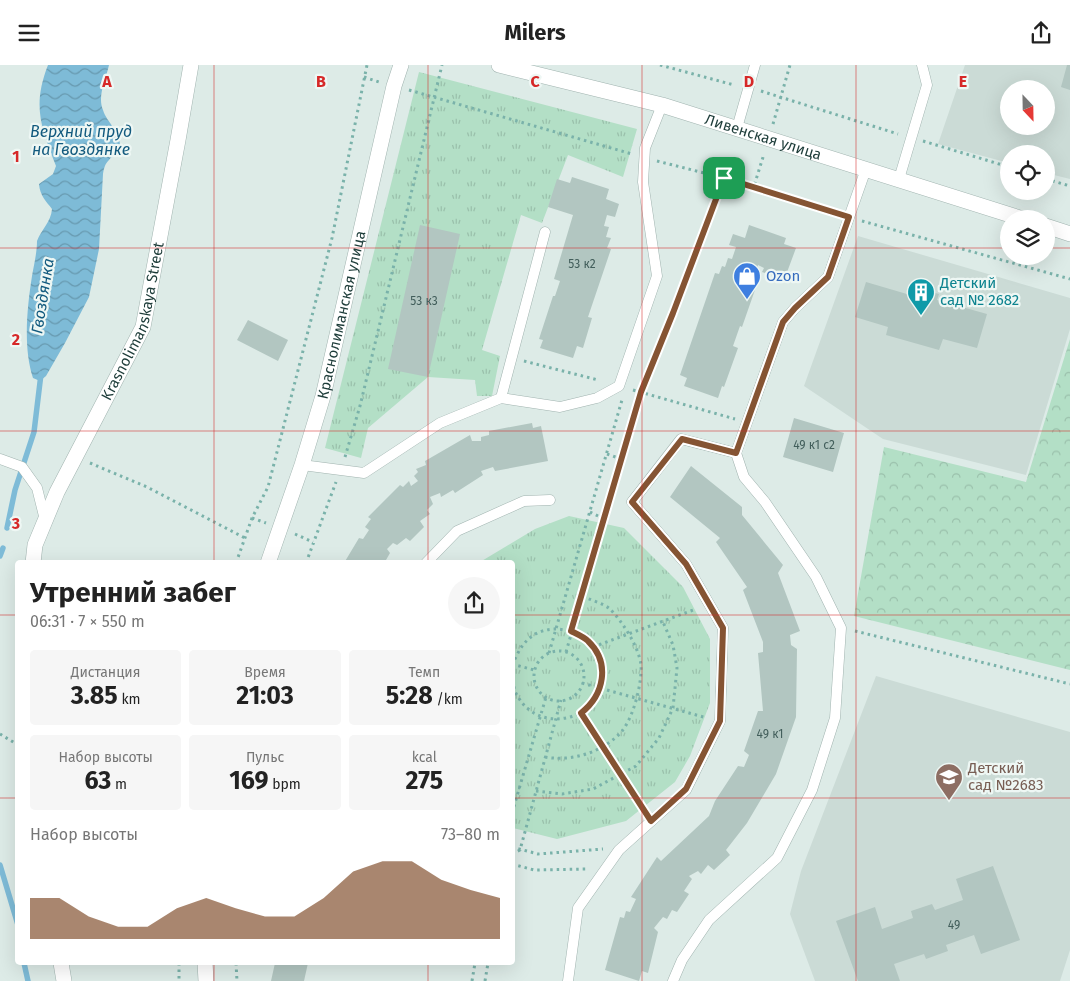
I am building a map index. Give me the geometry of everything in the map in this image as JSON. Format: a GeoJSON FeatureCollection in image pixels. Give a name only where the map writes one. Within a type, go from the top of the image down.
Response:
{"type":"FeatureCollection","features":[{"type":"Feature","properties":{"kind":"street","name":"Krasnolimanskaya Street"},"geometry":{"type":"LineString","coordinates":[[33,560],[35,545],[57,492],[143,327],[191,65]]}},
{"type":"Feature","properties":{"kind":"street","name":"Краснолиманская улица"},"geometry":{"type":"LineString","coordinates":[[269,560],[302,465],[322,396],[394,86],[401,65]]}},
{"type":"Feature","properties":{"kind":"street","name":"Ливенская улица"},"geometry":{"type":"LineString","coordinates":[[499,65],[662,105],[1000,212]]}},
{"type":"Feature","properties":{"kind":"street"},"geometry":{"type":"LineString","coordinates":[[1055,229],[1070,234]]}},
{"type":"Feature","properties":{"kind":"street"},"geometry":{"type":"LineString","coordinates":[[62,965],[64,981]]}},
{"type":"Feature","properties":{"kind":"street"},"geometry":{"type":"LineString","coordinates":[[205,965],[206,981]]}},
{"type":"Feature","properties":{"kind":"lane"},"geometry":{"type":"LineString","coordinates":[[736,128],[755,65]]}},
{"type":"Feature","properties":{"kind":"lane"},"geometry":{"type":"LineString","coordinates":[[899,179],[927,85],[922,65]]}},
{"type":"Feature","properties":{"kind":"lane"},"geometry":{"type":"LineString","coordinates":[[302,465],[364,473],[440,423],[500,398],[560,407],[597,398],[619,386],[657,276],[642,181],[645,148],[662,105]]}},
{"type":"Feature","properties":{"kind":"lane"},"geometry":{"type":"LineString","coordinates":[[673,981],[682,960],[709,920],[777,858],[812,790],[835,717],[841,627],[816,577],[765,502],[744,477],[736,453],[783,322],[828,277],[866,169]]}},
{"type":"Feature","properties":{"kind":"lane"},"geometry":{"type":"LineString","coordinates":[[500,398],[544,232]]}},
{"type":"Feature","properties":{"kind":"lane"},"geometry":{"type":"LineString","coordinates":[[568,981],[578,908],[619,850],[686,789],[720,721],[723,628],[686,564],[632,502],[682,439],[736,453]]}},
{"type":"Feature","properties":{"kind":"lane"},"geometry":{"type":"LineString","coordinates":[[0,459],[22,467],[37,488],[45,520]]}},
{"type":"Feature","properties":{"kind":"lane"},"geometry":{"type":"LineString","coordinates":[[429,560],[456,531],[524,501],[550,500]]}},
{"type":"Feature","properties":{"kind":"path"},"geometry":{"type":"LineString","coordinates":[[237,560],[252,518],[268,487],[327,257],[367,65]]}},
{"type":"Feature","properties":{"kind":"path"},"geometry":{"type":"LineString","coordinates":[[307,560],[341,470],[360,406],[436,98],[442,65]]}},
{"type":"Feature","properties":{"kind":"path"},"geometry":{"type":"LineString","coordinates":[[660,65],[761,92],[1000,164]]}},
{"type":"Feature","properties":{"kind":"path"},"geometry":{"type":"LineString","coordinates":[[754,187],[790,65]]}},
{"type":"Feature","properties":{"kind":"path"},"geometry":{"type":"LineString","coordinates":[[761,92],[764,83]]}},
{"type":"Feature","properties":{"kind":"path"},"geometry":{"type":"LineString","coordinates":[[394,86],[724,178],[849,217],[1070,279]]}},
{"type":"Feature","properties":{"kind":"path"},"geometry":{"type":"LineString","coordinates":[[566,652],[641,392],[724,178]]}},
{"type":"Feature","properties":{"kind":"path"},"geometry":{"type":"LineString","coordinates":[[1055,182],[1070,186]]}},
{"type":"Feature","properties":{"kind":"path"},"geometry":{"type":"LineString","coordinates":[[549,653],[623,397]]}},
{"type":"Feature","properties":{"kind":"path"},"geometry":{"type":"LineString","coordinates":[[607,454],[622,459]]}},
{"type":"Feature","properties":{"kind":"path"},"geometry":{"type":"LineString","coordinates":[[76,457],[146,487],[245,538]]}},
{"type":"Feature","properties":{"kind":"path"},"geometry":{"type":"LineString","coordinates":[[590,512],[604,519]]}},
{"type":"Feature","properties":{"kind":"path"},"geometry":{"type":"LineString","coordinates":[[545,757],[557,759],[580,757],[603,746],[622,730],[638,698],[641,664],[630,634],[608,607],[582,597]]}},
{"type":"Feature","properties":{"kind":"path"},"geometry":{"type":"LineString","coordinates":[[593,647],[709,604]]}},
{"type":"Feature","properties":{"kind":"path"},"geometry":{"type":"LineString","coordinates":[[536,791],[562,795],[593,789],[636,766],[659,738],[673,708],[677,669],[673,645],[663,622]]}},
{"type":"Feature","properties":{"kind":"path"},"geometry":{"type":"LineString","coordinates":[[841,627],[1070,684]]}},
{"type":"Feature","properties":{"kind":"path"},"geometry":{"type":"LineString","coordinates":[[515,660],[523,644],[538,633],[556,629],[571,631],[588,641],[593,647],[598,655],[603,672],[601,688],[591,705],[577,715],[556,720],[540,717],[527,708],[515,690]]}},
{"type":"Feature","properties":{"kind":"path"},"geometry":{"type":"LineString","coordinates":[[556,651],[566,652],[574,656],[580,664],[583,673],[582,683],[578,691],[570,697],[561,700],[546,697],[537,688],[534,670],[539,660],[549,653],[556,651]]}},
{"type":"Feature","properties":{"kind":"path"},"geometry":{"type":"LineString","coordinates":[[515,665],[534,670]]}},
{"type":"Feature","properties":{"kind":"path"},"geometry":{"type":"LineString","coordinates":[[582,683],[720,721]]}},
{"type":"Feature","properties":{"kind":"path"},"geometry":{"type":"LineString","coordinates":[[515,804],[546,697]]}},
{"type":"Feature","properties":{"kind":"path"},"geometry":{"type":"LineString","coordinates":[[515,852],[520,850],[561,700]]}},
{"type":"Feature","properties":{"kind":"path"},"geometry":{"type":"LineString","coordinates":[[581,713],[651,821]]}},
{"type":"Feature","properties":{"kind":"path"},"geometry":{"type":"LineString","coordinates":[[0,734],[15,743]]}},
{"type":"Feature","properties":{"kind":"path"},"geometry":{"type":"LineString","coordinates":[[515,787],[520,788]]}},
{"type":"Feature","properties":{"kind":"path"},"geometry":{"type":"LineString","coordinates":[[515,848],[538,854],[604,849],[600,854]]}},
{"type":"Feature","properties":{"kind":"path"},"geometry":{"type":"LineString","coordinates":[[515,865],[534,870],[589,869],[593,864]]}},
{"type":"Feature","properties":{"kind":"path"},"geometry":{"type":"LineString","coordinates":[[179,965],[179,981]]}},
{"type":"Feature","properties":{"kind":"path"},"geometry":{"type":"LineString","coordinates":[[236,965],[237,981]]}},
{"type":"Feature","properties":{"kind":"path"},"geometry":{"type":"LineString","coordinates":[[472,981],[475,965]]}},
{"type":"Feature","properties":{"kind":"path"},"geometry":{"type":"LineString","coordinates":[[485,981],[488,965]]}},
{"type":"Feature","properties":{"kind":"shaded area"},"geometry":{"type":"Polygon","coordinates":[[[965,65],[1070,65],[1070,179],[1055,175],[1055,145],[1000,145],[1000,161],[938,144],[965,65]]]}},
{"type":"Feature","properties":{"kind":"shaded area"},"geometry":{"type":"Polygon","coordinates":[[[858,236],[1070,298],[1070,329],[1026,475],[883,439],[804,386],[858,236]]]}},
{"type":"Feature","properties":{"kind":"shaded area","name":"Детский сад №2683"},"geometry":{"type":"Polygon","coordinates":[[[876,676],[1070,732],[1070,950],[1060,981],[815,981],[790,914],[801,871],[876,676]]]}},
{"type":"Feature","properties":{"kind":"green space"},"geometry":{"type":"Polygon","coordinates":[[[419,72],[637,129],[623,177],[568,155],[542,223],[521,215],[482,350],[500,356],[492,396],[477,396],[475,380],[428,377],[368,428],[361,458],[325,448],[419,72]]]}},
{"type":"Feature","properties":{"kind":"green space"},"geometry":{"type":"Polygon","coordinates":[[[1070,339],[1070,670],[854,616],[884,447],[1026,482],[1070,339]]]}},
{"type":"Feature","properties":{"kind":"green space"},"geometry":{"type":"Polygon","coordinates":[[[569,516],[624,528],[683,587],[710,639],[710,703],[690,756],[675,782],[626,821],[557,839],[515,828],[515,560],[483,560],[535,529],[569,516]]]}},
{"type":"Feature","properties":{"kind":"water","name":"Верхний пруд на Гвоздянке"},"geometry":{"type":"Polygon","coordinates":[[[48,65],[109,65],[101,93],[101,105],[118,135],[120,148],[107,163],[103,172],[99,249],[89,297],[46,376],[40,381],[33,378],[30,366],[27,328],[37,241],[50,218],[52,209],[42,195],[39,184],[53,174],[56,166],[46,140],[40,116],[40,93],[48,65]]]}},
{"type":"Feature","properties":{"kind":"building"},"geometry":{"type":"Polygon","coordinates":[[[1067,65],[1070,65],[1070,90],[1061,87],[1067,65]]]}},
{"type":"Feature","properties":{"kind":"building"},"geometry":{"type":"Polygon","coordinates":[[[572,177],[609,189],[606,199],[619,204],[615,217],[607,215],[604,226],[609,227],[606,237],[611,238],[607,248],[611,249],[588,317],[592,318],[583,348],[577,346],[573,358],[540,348],[543,340],[539,339],[560,281],[554,279],[573,215],[548,207],[557,179],[570,183],[572,177]]]}},
{"type":"Feature","properties":{"kind":"building"},"geometry":{"type":"Polygon","coordinates":[[[420,225],[460,234],[428,377],[388,369],[420,225]]]}},
{"type":"Feature","properties":{"kind":"building"},"geometry":{"type":"Polygon","coordinates":[[[749,225],[786,238],[784,244],[796,248],[786,275],[778,272],[777,277],[762,272],[764,268],[758,265],[751,285],[756,287],[733,346],[738,348],[718,398],[684,386],[687,378],[680,375],[715,273],[719,274],[722,266],[725,267],[728,258],[732,259],[736,247],[729,245],[733,234],[745,238],[749,225]]]}},
{"type":"Feature","properties":{"kind":"building","name":"Детский сад № 2682"},"geometry":{"type":"Polygon","coordinates":[[[866,282],[917,297],[920,289],[939,294],[937,300],[987,314],[977,348],[943,339],[939,350],[886,335],[888,327],[855,317],[866,282]]]}},
{"type":"Feature","properties":{"kind":"building"},"geometry":{"type":"Polygon","coordinates":[[[248,320],[288,340],[278,361],[237,340],[248,320]]]}},
{"type":"Feature","properties":{"kind":"building"},"geometry":{"type":"Polygon","coordinates":[[[794,418],[844,433],[833,472],[783,457],[794,418]]]}},
{"type":"Feature","properties":{"kind":"building"},"geometry":{"type":"Polygon","coordinates":[[[532,423],[533,428],[541,426],[548,461],[495,471],[493,467],[481,471],[483,475],[455,493],[453,490],[441,497],[440,493],[430,497],[433,504],[427,510],[430,514],[420,521],[424,527],[410,541],[406,538],[397,545],[393,543],[387,549],[390,553],[386,560],[346,560],[359,538],[363,539],[369,530],[365,527],[371,519],[368,517],[400,485],[403,487],[409,481],[411,486],[418,481],[414,476],[418,472],[416,469],[426,465],[425,461],[470,435],[472,441],[481,441],[481,437],[489,435],[489,431],[532,423]]]}},
{"type":"Feature","properties":{"kind":"building"},"geometry":{"type":"Polygon","coordinates":[[[691,466],[742,507],[742,515],[783,565],[778,573],[800,631],[790,635],[791,645],[797,649],[796,717],[776,774],[747,823],[726,850],[730,855],[714,870],[708,865],[701,874],[698,871],[689,876],[692,879],[684,891],[689,894],[677,912],[672,910],[667,919],[663,917],[654,928],[658,932],[648,973],[642,971],[639,981],[605,970],[620,917],[624,918],[626,911],[630,912],[636,899],[631,897],[657,857],[661,861],[709,816],[715,801],[738,766],[744,767],[749,755],[744,751],[758,711],[763,711],[758,653],[763,652],[763,642],[743,590],[747,587],[716,542],[720,538],[670,497],[691,466]]]}},
{"type":"Feature","properties":{"kind":"building"},"geometry":{"type":"Polygon","coordinates":[[[993,866],[1020,940],[981,954],[974,935],[946,945],[948,951],[926,959],[924,954],[894,964],[900,981],[858,981],[836,921],[875,907],[882,929],[913,918],[911,911],[932,904],[935,910],[963,900],[956,879],[993,866]]]}},
{"type":"Feature","properties":{"kind":"building"},"geometry":{"type":"Polygon","coordinates":[[[275,965],[308,965],[304,981],[271,981],[275,965]]]}},
{"type":"Feature","properties":{"kind":"waterway","name":"Гвоздянка"},"geometry":{"type":"LineString","coordinates":[[7,528],[15,490],[34,432],[41,374]]}},
{"type":"Feature","properties":{"kind":"waterway","name":"Гвоздянка"},"geometry":{"type":"LineString","coordinates":[[0,556],[3,548]]}},
{"type":"Feature","properties":{"kind":"waterway","name":"Гвоздянка"},"geometry":{"type":"LineString","coordinates":[[0,865],[15,915]]}},
{"type":"Feature","properties":{"kind":"waterway","name":"Гвоздянка"},"geometry":{"type":"LineString","coordinates":[[24,965],[28,981]]}},
{"type":"Feature","properties":{"kind":"place","name":"Ozon"},"geometry":{"type":"Point","coordinates":[747,300]}},
{"type":"Feature","properties":{"kind":"place","name":"Детский сад № 2682"},"geometry":{"type":"Point","coordinates":[921,316]}},
{"type":"Feature","properties":{"kind":"place","name":"Детский сад №2683"},"geometry":{"type":"Point","coordinates":[949,801]}},
{"type":"Feature","properties":{"kind":"route"},"geometry":{"type":"LineString","coordinates":[[724,178],[849,217],[828,277],[783,322],[736,453],[682,439],[632,502],[686,564],[723,628],[720,721],[686,789],[651,821],[581,713],[591,705],[601,688],[603,672],[598,655],[593,647],[588,641],[571,631],[641,392],[724,178]]}}]}
